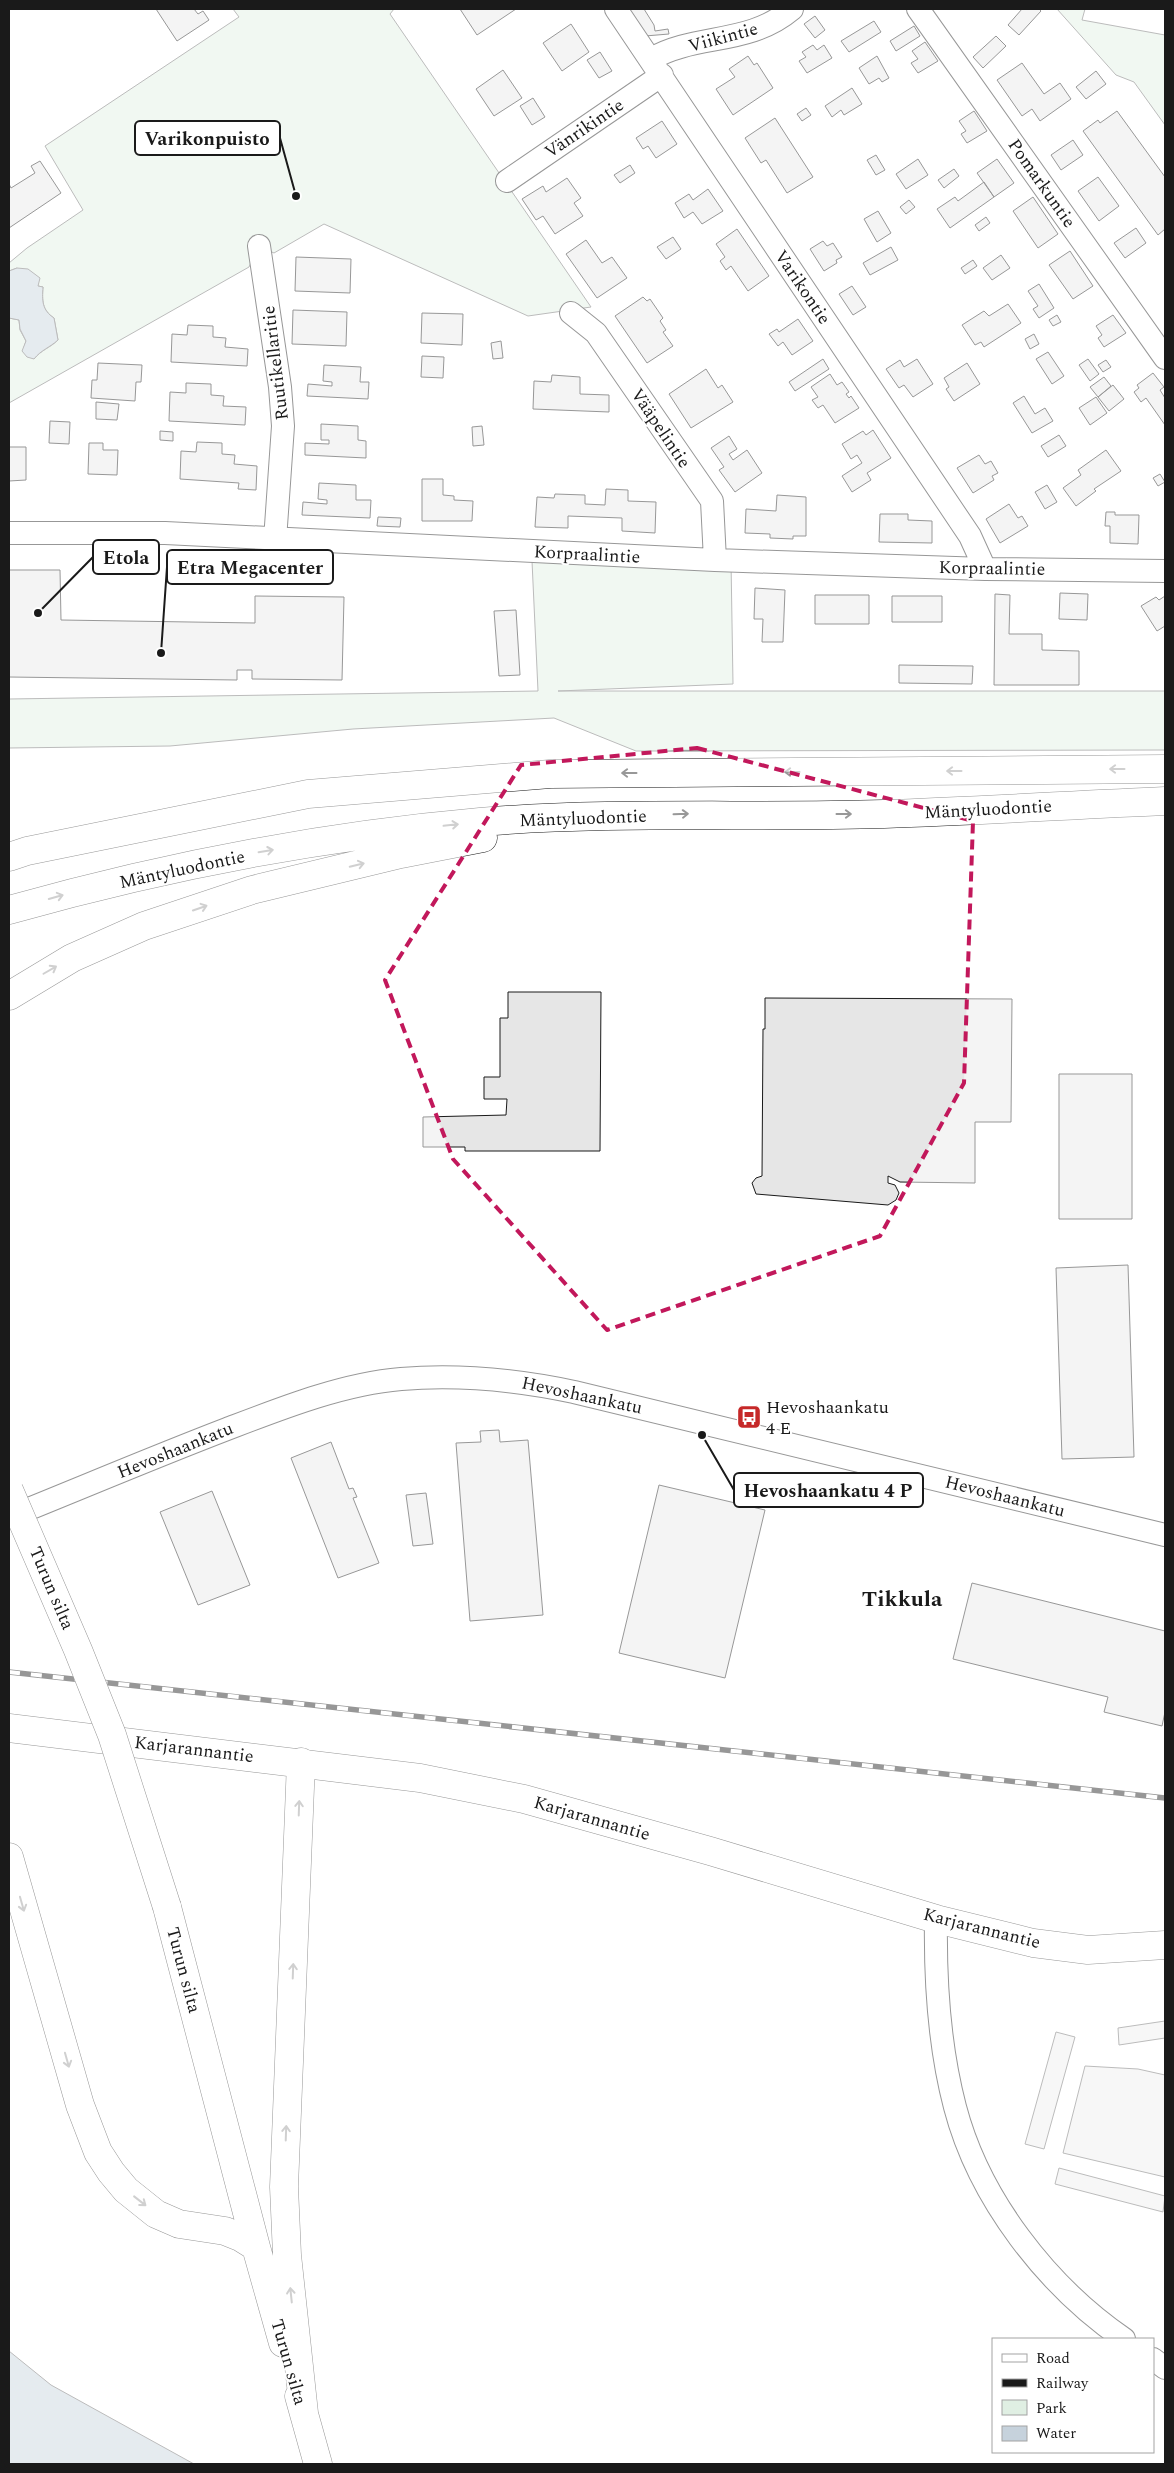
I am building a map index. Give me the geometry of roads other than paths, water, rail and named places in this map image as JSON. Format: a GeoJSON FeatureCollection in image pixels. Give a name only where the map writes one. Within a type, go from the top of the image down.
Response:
{"type":"FeatureCollection","features":[{"type":"Feature","properties":{"kind":"main road","name":"Mäntyluodontie"},"geometry":{"type":"LineString","coordinates":[[9,857],[27,851],[308,794],[550,774],[1165,769]]}},
{"type":"Feature","properties":{"kind":"main road","name":"Mäntyluodontie"},"geometry":{"type":"LineString","coordinates":[[9,910],[70,893],[233,856],[402,830],[528,819],[692,814],[883,814],[1165,801]]}},
{"type":"Feature","properties":{"kind":"main road"},"geometry":{"type":"LineString","coordinates":[[9,996],[72,958],[144,926],[252,890],[401,854],[509,833],[528,819]]}},
{"type":"Feature","properties":{"kind":"main road","name":"Turun silta"},"geometry":{"type":"LineString","coordinates":[[9,1490],[78,1650],[112,1735],[167,1907],[256,2247],[316,2459]]}},
{"type":"Feature","properties":{"kind":"main road","name":"Karjarannantie"},"geometry":{"type":"LineString","coordinates":[[9,1728],[301,1762],[420,1778],[524,1799],[710,1851],[936,1918],[1033,1943],[1088,1950],[1165,1945]]}},
{"type":"Feature","properties":{"kind":"main road"},"geometry":{"type":"LineString","coordinates":[[301,1762],[284,2187],[287,2255],[304,2413]]}},
{"type":"Feature","properties":{"kind":"main road"},"geometry":{"type":"LineString","coordinates":[[9,1857],[80,2105],[98,2152],[110,2172],[126,2190],[156,2214],[179,2224],[224,2231],[240,2237],[256,2247]]}},
{"type":"Feature","properties":{"kind":"street","name":"Varikontie"},"geometry":{"type":"LineString","coordinates":[[616,9],[970,536],[984,569]]}},
{"type":"Feature","properties":{"kind":"street","name":"Viikintie"},"geometry":{"type":"LineString","coordinates":[[656,67],[666,51],[750,33],[781,18],[792,9]]}},
{"type":"Feature","properties":{"kind":"street","name":"Pomarkuntie"},"geometry":{"type":"LineString","coordinates":[[918,9],[1165,358]]}},
{"type":"Feature","properties":{"kind":"street","name":"Vänrikintie"},"geometry":{"type":"LineString","coordinates":[[507,181],[656,67]]}},
{"type":"Feature","properties":{"kind":"street","name":"Ruutikellaritie"},"geometry":{"type":"LineString","coordinates":[[259,246],[280,387],[283,426],[275,540]]}},
{"type":"Feature","properties":{"kind":"street","name":"Vääpelintie"},"geometry":{"type":"LineString","coordinates":[[571,312],[596,333],[712,501],[715,560]]}},
{"type":"Feature","properties":{"kind":"street","name":"Korpraalintie"},"geometry":{"type":"LineString","coordinates":[[9,533],[165,533],[275,540],[715,560],[984,569],[1165,571]]}},
{"type":"Feature","properties":{"kind":"street","name":"Hevoshaankatu"},"geometry":{"type":"LineString","coordinates":[[9,1517],[216,1433],[314,1398],[399,1379],[441,1376],[489,1378],[574,1392],[1165,1535]]}},
{"type":"Feature","properties":{"kind":"street"},"geometry":{"type":"LineString","coordinates":[[936,1918],[935,1959],[942,2037],[955,2108],[969,2147],[983,2178],[1012,2227],[1043,2268],[1076,2303],[1123,2338]]}},
{"type":"Feature","properties":{"kind":"street"},"geometry":{"type":"LineString","coordinates":[[1154,2360],[1165,2368]]}},
{"type":"Feature","properties":{"kind":"water"},"geometry":{"type":"Polygon","coordinates":[[[17,268],[28,269],[40,278],[38,286],[43,287],[45,308],[54,318],[58,340],[39,353],[34,359],[27,357],[22,351],[26,341],[20,329],[19,320],[9,318],[9,271],[17,268]]]}},
{"type":"Feature","properties":{"kind":"water"},"geometry":{"type":"Polygon","coordinates":[[[9,2351],[51,2385],[194,2464],[9,2464],[9,2351]]]}},
{"type":"Feature","properties":{"kind":"railway"},"geometry":{"type":"LineString","coordinates":[[9,1672],[1165,1798]]}},
{"type":"Feature","properties":{"kind":"place","name":"Varikonpuisto"},"geometry":{"type":"Point","coordinates":[296,196]}},
{"type":"Feature","properties":{"kind":"place","name":"Etola"},"geometry":{"type":"Point","coordinates":[38,613]}},
{"type":"Feature","properties":{"kind":"place","name":"Etra Megacenter"},"geometry":{"type":"Point","coordinates":[161,653]}},
{"type":"Feature","properties":{"kind":"place","name":"Hevoshaankatu 4 E"},"geometry":{"type":"Point","coordinates":[749,1417]}},
{"type":"Feature","properties":{"kind":"place","name":"Hevoshaankatu 4 P"},"geometry":{"type":"Point","coordinates":[702,1435]}},
{"type":"Feature","properties":{"kind":"district","name":"Tikkula"},"geometry":{"type":"Point","coordinates":[902,1598]}}]}
